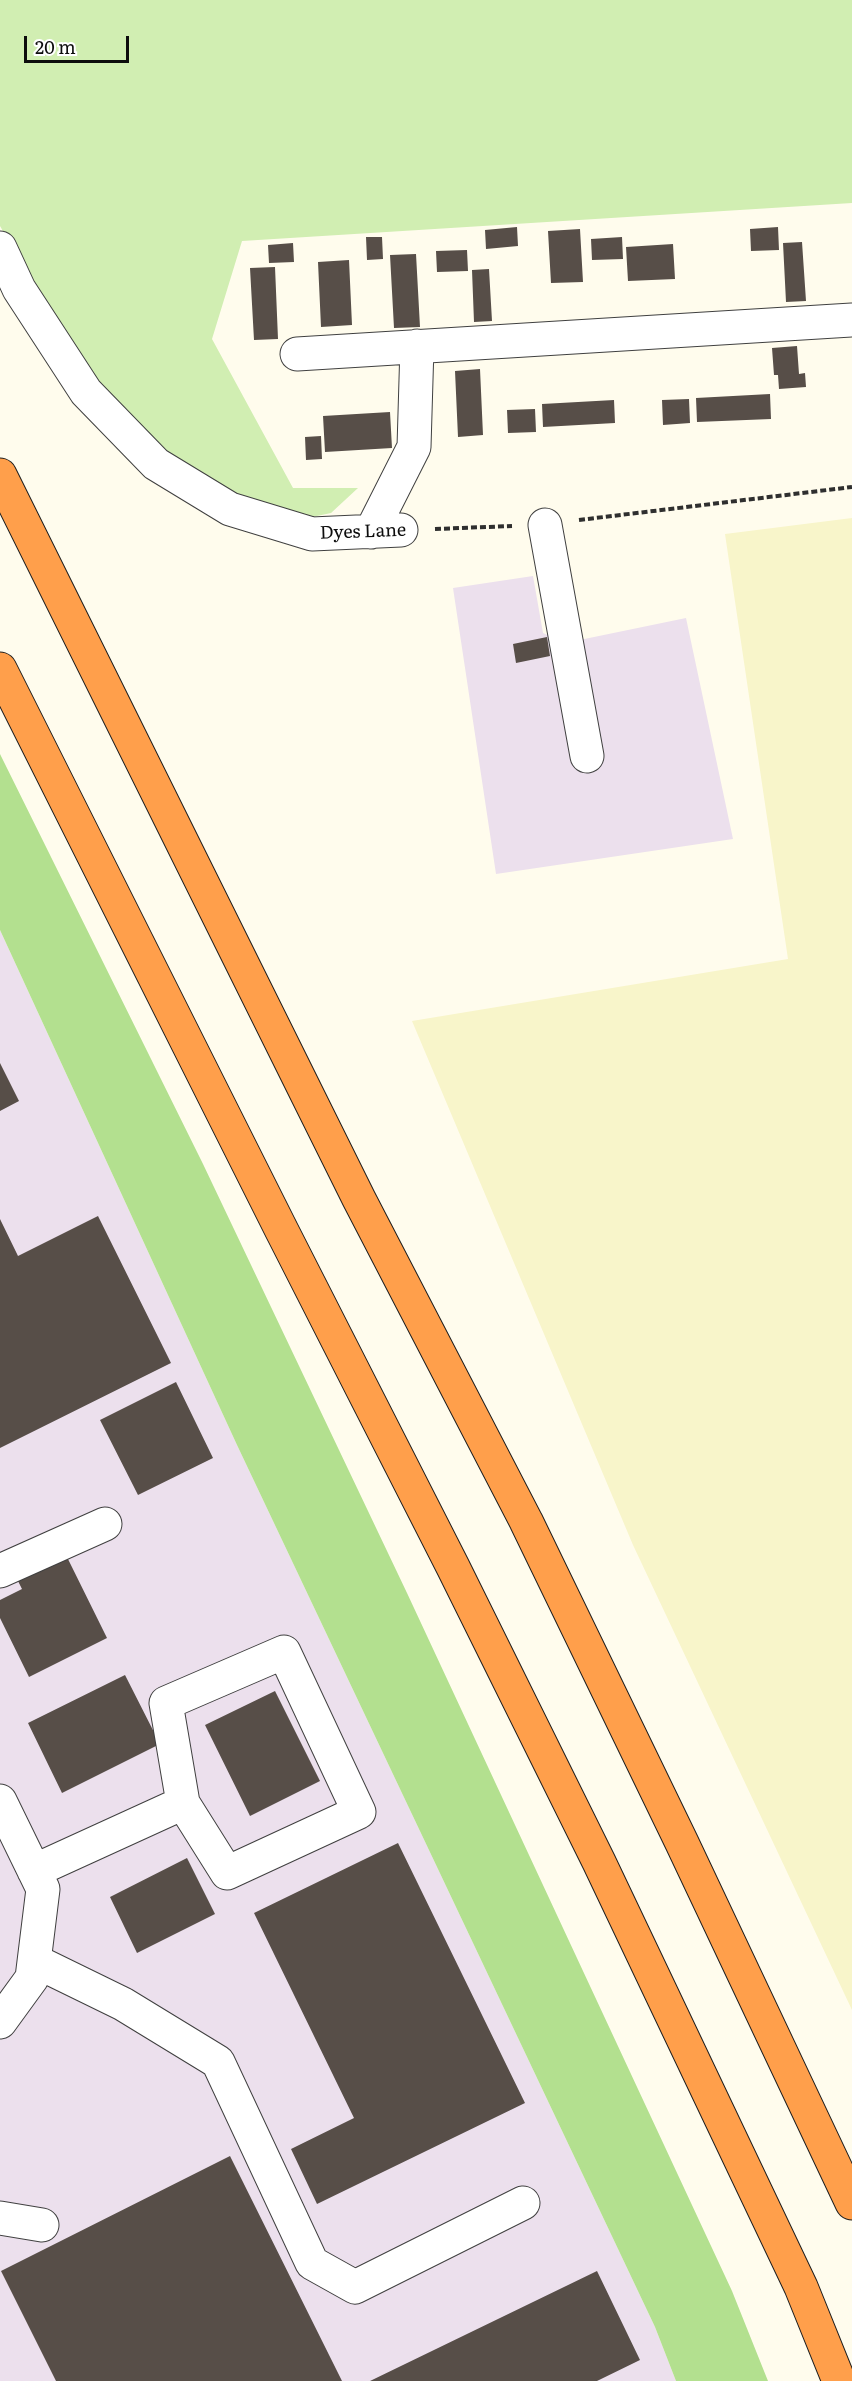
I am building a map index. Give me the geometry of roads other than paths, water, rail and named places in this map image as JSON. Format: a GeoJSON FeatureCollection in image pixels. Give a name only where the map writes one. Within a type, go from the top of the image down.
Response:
{"type":"FeatureCollection","features":[{"type":"Feature","properties":{"kind":"highway"},"geometry":{"type":"LineString","coordinates":[[0,475],[354,1188],[526,1521],[682,1843],[852,2203]]}},
{"type":"Feature","properties":{"kind":"highway"},"geometry":{"type":"LineString","coordinates":[[0,669],[453,1567],[599,1862],[801,2287],[839,2381]]}},
{"type":"Feature","properties":{"kind":"street","name":"Dyes Lane"},"geometry":{"type":"LineString","coordinates":[[0,248],[19,289],[86,392],[156,464],[230,508],[312,534],[386,531],[414,447],[417,346]]}},
{"type":"Feature","properties":{"kind":"street"},"geometry":{"type":"LineString","coordinates":[[297,354],[852,320]]}},
{"type":"Feature","properties":{"kind":"street"},"geometry":{"type":"LineString","coordinates":[[545,525],[587,756]]}},
{"type":"Feature","properties":{"kind":"street"},"geometry":{"type":"LineString","coordinates":[[0,1571],[105,1524]]}},
{"type":"Feature","properties":{"kind":"street"},"geometry":{"type":"LineString","coordinates":[[284,1652],[359,1812],[227,1873],[183,1803],[166,1703],[284,1652]]}},
{"type":"Feature","properties":{"kind":"street"},"geometry":{"type":"LineString","coordinates":[[0,1801],[43,1889],[32,1978],[0,2022]]}},
{"type":"Feature","properties":{"kind":"street"},"geometry":{"type":"LineString","coordinates":[[34,1872],[183,1803]]}},
{"type":"Feature","properties":{"kind":"street"},"geometry":{"type":"LineString","coordinates":[[35,1960],[123,2004],[218,2062],[312,2263],[354,2287],[523,2203]]}},
{"type":"Feature","properties":{"kind":"street"},"geometry":{"type":"LineString","coordinates":[[0,2218],[42,2224]]}}]}
